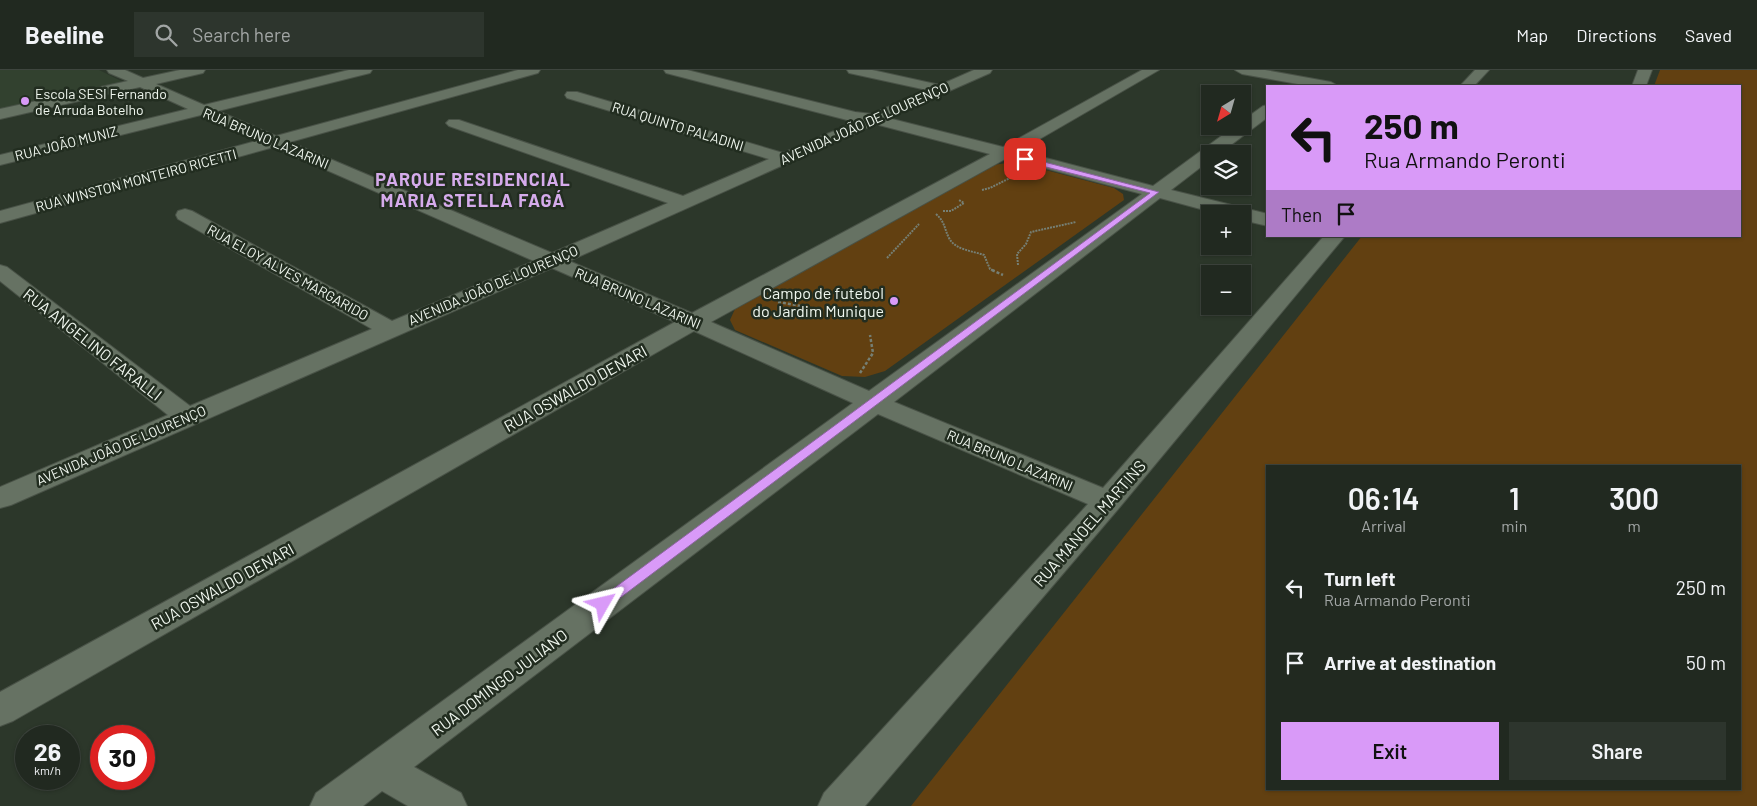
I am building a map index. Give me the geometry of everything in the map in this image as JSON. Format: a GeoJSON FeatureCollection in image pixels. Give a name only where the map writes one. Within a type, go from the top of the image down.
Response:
{"type":"FeatureCollection","features":[{"type":"Feature","properties":{"kind":"street","name":"RUA BRUNO LAZARINI"},"geometry":{"type":"LineString","coordinates":[[114,70],[202,110],[694,322],[872,402],[1108,501]]}},
{"type":"Feature","properties":{"kind":"street"},"geometry":{"type":"LineString","coordinates":[[0,114],[198,70]]}},
{"type":"Feature","properties":{"kind":"street","name":"RUA JOÃO MUNIZ"},"geometry":{"type":"LineString","coordinates":[[0,160],[365,70]]}},
{"type":"Feature","properties":{"kind":"street","name":"RUA WINSTON MONTEIRO RICETTI"},"geometry":{"type":"LineString","coordinates":[[0,217],[533,70]]}},
{"type":"Feature","properties":{"kind":"street"},"geometry":{"type":"LineString","coordinates":[[671,70],[1207,205]]}},
{"type":"Feature","properties":{"kind":"street"},"geometry":{"type":"LineString","coordinates":[[854,70],[940,89]]}},
{"type":"Feature","properties":{"kind":"street","name":"AVENIDA JOÃO DE LOURENÇO"},"geometry":{"type":"LineString","coordinates":[[0,498],[551,261],[985,70]]}},
{"type":"Feature","properties":{"kind":"street","name":"RUA OSWALDO DENARI"},"geometry":{"type":"LineString","coordinates":[[0,710],[838,241],[1002,154],[1152,70]]}},
{"type":"Feature","properties":{"kind":"street"},"geometry":{"type":"LineString","coordinates":[[1242,70],[1301,84],[1316,85]]}},
{"type":"Feature","properties":{"kind":"street"},"geometry":{"type":"LineString","coordinates":[[1301,84],[1319,70]]}},
{"type":"Feature","properties":{"kind":"street"},"geometry":{"type":"LineString","coordinates":[[1468,85],[1482,70]]}},
{"type":"Feature","properties":{"kind":"street"},"geometry":{"type":"LineString","coordinates":[[1639,85],[1645,70]]}},
{"type":"Feature","properties":{"kind":"street","name":"RUA QUINTO PALADINI"},"geometry":{"type":"LineString","coordinates":[[572,95],[784,158]]}},
{"type":"Feature","properties":{"kind":"street","name":"RUA DOMINGO JULIANO"},"geometry":{"type":"LineString","coordinates":[[358,791],[872,402],[1266,110]]}},
{"type":"Feature","properties":{"kind":"street"},"geometry":{"type":"LineString","coordinates":[[454,123],[683,202]]}},
{"type":"Feature","properties":{"kind":"street","name":"RUA ELOY ALVES MARGARIDO"},"geometry":{"type":"LineString","coordinates":[[185,215],[391,330]]}},
{"type":"Feature","properties":{"kind":"street"},"geometry":{"type":"LineString","coordinates":[[1251,216],[1266,220]]}},
{"type":"Feature","properties":{"kind":"street","name":"RUA MANOEL MARTINS"},"geometry":{"type":"LineString","coordinates":[[839,806],[1108,501],[1334,237]]}},
{"type":"Feature","properties":{"kind":"street","name":"RUA ANGELINO FARALLI"},"geometry":{"type":"LineString","coordinates":[[0,271],[187,416]]}},
{"type":"Feature","properties":{"kind":"street"},"geometry":{"type":"LineString","coordinates":[[358,791],[446,806]]}},
{"type":"Feature","properties":{"kind":"path"},"geometry":{"type":"LineString","coordinates":[[978,190],[986,190],[1002,180],[1013,176],[1020,176]]}},
{"type":"Feature","properties":{"kind":"path"},"geometry":{"type":"LineString","coordinates":[[958,199],[964,203],[951,211],[933,212],[942,219],[948,228],[948,237],[955,246],[984,255],[990,269],[999,275],[1008,276]]}},
{"type":"Feature","properties":{"kind":"path"},"geometry":{"type":"LineString","coordinates":[[887,258],[915,230],[923,219]]}},
{"type":"Feature","properties":{"kind":"path"},"geometry":{"type":"LineString","coordinates":[[1018,266],[1017,254],[1026,244],[1031,232],[1077,222]]}},
{"type":"Feature","properties":{"kind":"path"},"geometry":{"type":"LineString","coordinates":[[858,376],[873,354],[870,335]]}},
{"type":"Feature","properties":{"kind":"shaded area","name":"Escola SESI Fernando de Arruda Botelho"},"geometry":{"type":"Polygon","coordinates":[[[0,70],[99,70],[121,81],[115,85],[0,111],[0,70]]]}},
{"type":"Feature","properties":{"kind":"shaded area"},"geometry":{"type":"Polygon","coordinates":[[[1660,70],[1757,70],[1757,806],[911,806],[1361,237],[1741,237],[1741,85],[1654,85],[1660,70]]]}},
{"type":"Feature","properties":{"kind":"shaded area"},"geometry":{"type":"Polygon","coordinates":[[[1007,163],[1023,164],[1114,188],[1123,194],[1124,200],[885,371],[865,377],[842,376],[735,330],[730,320],[735,309],[993,165],[1007,163]]]}},
{"type":"Feature","properties":{"kind":"place","name":"Escola SESI Fernando de Arruda Botelho"},"geometry":{"type":"Point","coordinates":[25,101]}},
{"type":"Feature","properties":{"kind":"place","name":"Campo de futebol do Jardim Munique"},"geometry":{"type":"Point","coordinates":[894,301]}},
{"type":"Feature","properties":{"kind":"district","name":"PARQUE RESIDENCIAL MARIA STELLA FAGÁ"},"geometry":{"type":"Point","coordinates":[473,189]}},
{"type":"Feature","properties":{"kind":"route"},"geometry":{"type":"LineString","coordinates":[[603,604],[1156,192],[1025,159]]}}]}
